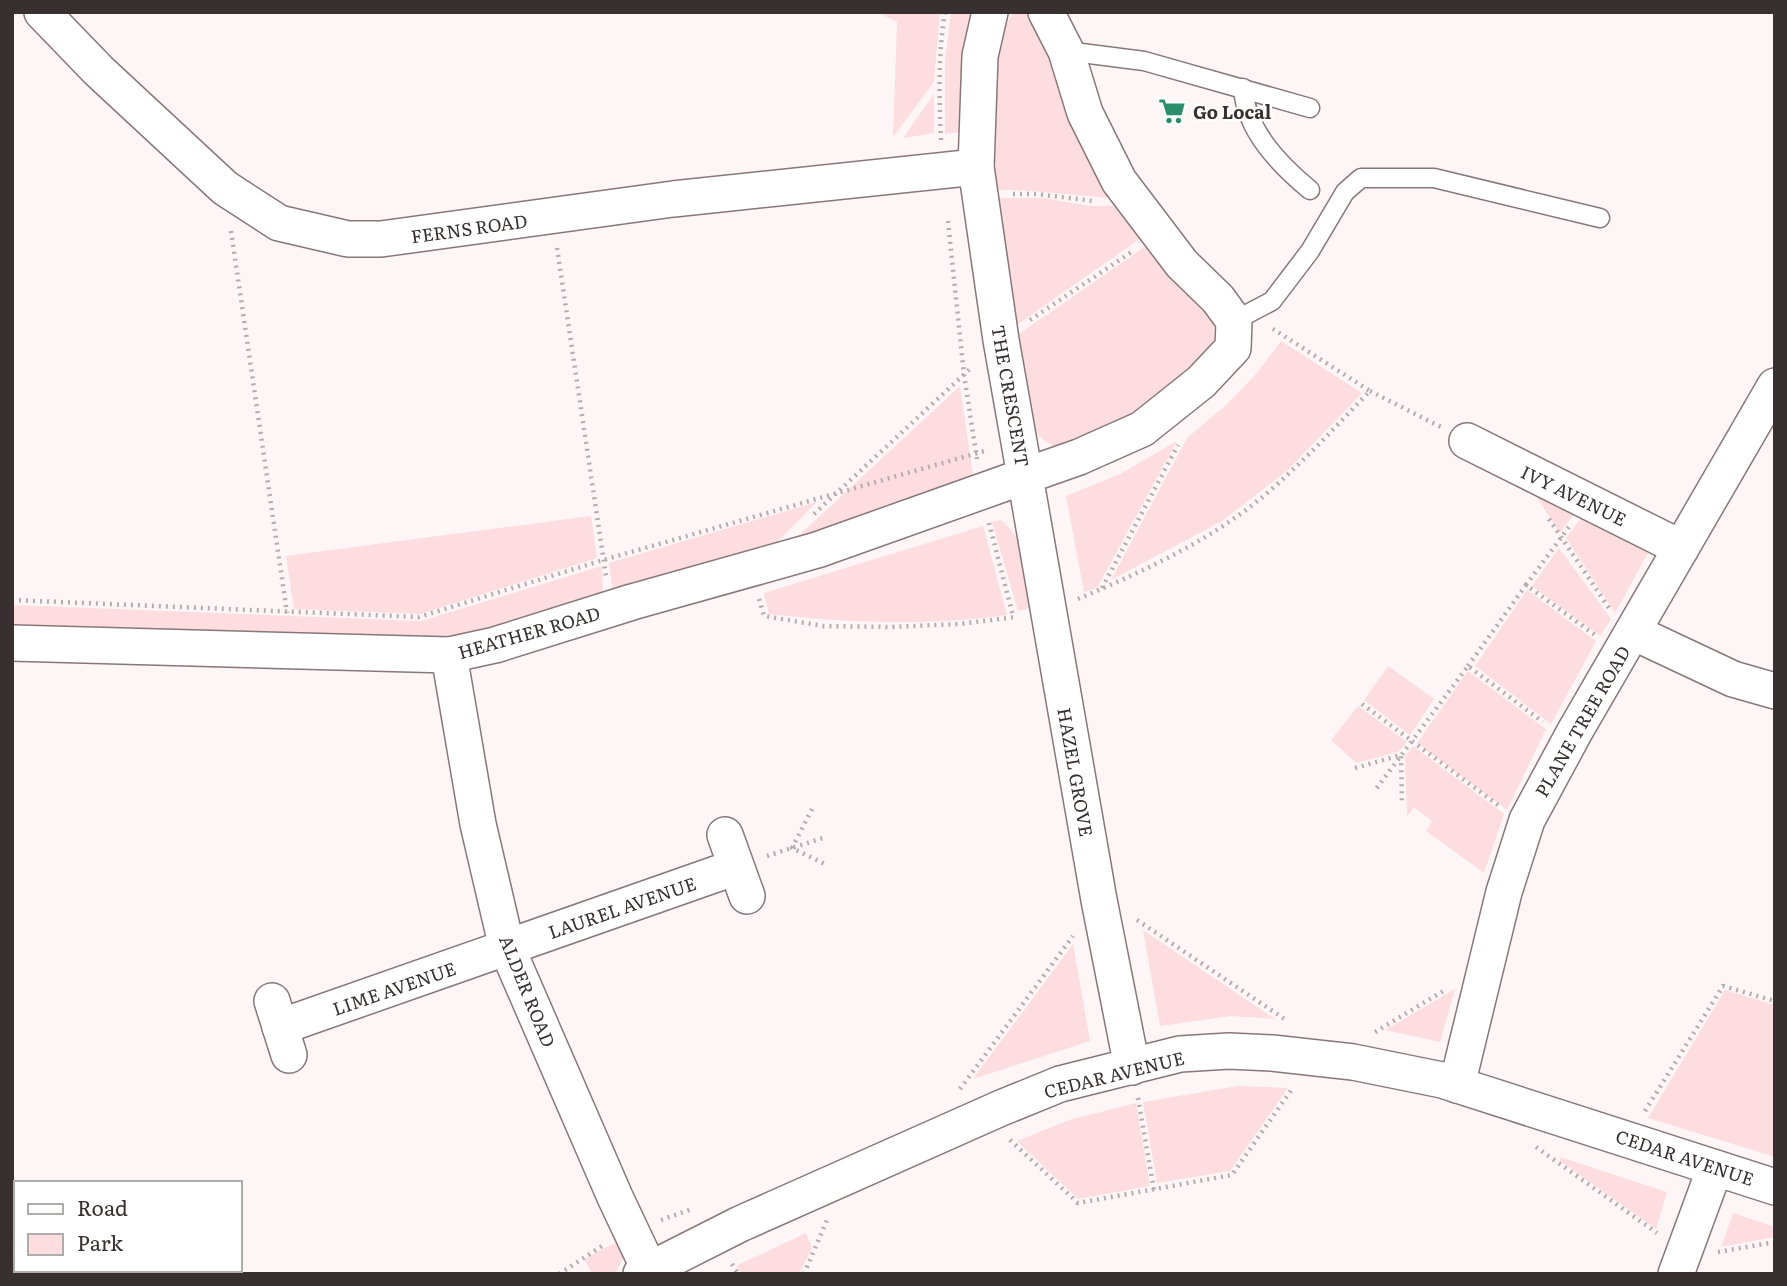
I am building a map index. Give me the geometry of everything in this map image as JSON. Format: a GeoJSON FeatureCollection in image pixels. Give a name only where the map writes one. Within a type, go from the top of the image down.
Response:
{"type":"FeatureCollection","features":[{"type":"Feature","properties":{"kind":"street","name":"FERNS ROAD"},"geometry":{"type":"LineString","coordinates":[[42,12],[99,71],[225,188],[279,223],[348,239],[382,239],[673,199],[976,167]]}},
{"type":"Feature","properties":{"kind":"street","name":"THE CRESCENT"},"geometry":{"type":"LineString","coordinates":[[990,12],[980,57],[976,167],[1021,459],[1079,457],[1142,429],[1201,382],[1233,348],[1241,317]]}},
{"type":"Feature","properties":{"kind":"street"},"geometry":{"type":"LineString","coordinates":[[1046,12],[1066,51],[1085,113],[1119,181],[1182,264],[1241,317]]}},
{"type":"Feature","properties":{"kind":"street","name":"PLANE TREE ROAD"},"geometry":{"type":"LineString","coordinates":[[1457,1084],[1504,892],[1525,826],[1569,742],[1775,386]]}},
{"type":"Feature","properties":{"kind":"street","name":"IVY AVENUE"},"geometry":{"type":"LineString","coordinates":[[1467,441],[1681,548]]}},
{"type":"Feature","properties":{"kind":"street","name":"HEATHER ROAD"},"geometry":{"type":"LineString","coordinates":[[12,643],[449,655],[495,645],[817,550],[980,492],[1021,459]]}},
{"type":"Feature","properties":{"kind":"street","name":"HAZEL GROVE"},"geometry":{"type":"LineString","coordinates":[[1021,459],[1135,1082]]}},
{"type":"Feature","properties":{"kind":"street"},"geometry":{"type":"LineString","coordinates":[[1627,641],[1733,680],[1775,691]]}},
{"type":"Feature","properties":{"kind":"street","name":"ALDER ROAD"},"geometry":{"type":"LineString","coordinates":[[449,655],[478,824],[507,948],[645,1271]]}},
{"type":"Feature","properties":{"kind":"street","name":"LAUREL AVENUE"},"geometry":{"type":"LineString","coordinates":[[507,948],[736,866]]}},
{"type":"Feature","properties":{"kind":"street","name":"LIME AVENUE"},"geometry":{"type":"LineString","coordinates":[[280,1028],[507,948]]}},
{"type":"Feature","properties":{"kind":"street","name":"CEDAR AVENUE"},"geometry":{"type":"LineString","coordinates":[[645,1271],[740,1224],[930,1138],[1060,1084],[1135,1082],[1180,1054],[1229,1051],[1272,1053],[1353,1062],[1457,1084],[1775,1187]]}},
{"type":"Feature","properties":{"kind":"street"},"geometry":{"type":"LineString","coordinates":[[1694,1253],[1715,1168]]}},
{"type":"Feature","properties":{"kind":"lane"},"geometry":{"type":"LineString","coordinates":[[1066,51],[1144,61],[1310,108]]}},
{"type":"Feature","properties":{"kind":"lane"},"geometry":{"type":"LineString","coordinates":[[1243,88],[1244,107],[1263,141],[1287,170],[1310,190]]}},
{"type":"Feature","properties":{"kind":"lane"},"geometry":{"type":"LineString","coordinates":[[1241,317],[1272,300],[1310,251],[1345,192],[1361,178],[1434,178],[1600,219]]}},
{"type":"Feature","properties":{"kind":"path"},"geometry":{"type":"LineString","coordinates":[[225,188],[287,614]]}},
{"type":"Feature","properties":{"kind":"path"},"geometry":{"type":"LineString","coordinates":[[552,216],[610,609]]}},
{"type":"Feature","properties":{"kind":"path"},"geometry":{"type":"LineString","coordinates":[[809,519],[1001,340],[1158,233]]}},
{"type":"Feature","properties":{"kind":"path"},"geometry":{"type":"LineString","coordinates":[[1241,317],[1370,391],[1467,441]]}},
{"type":"Feature","properties":{"kind":"path"},"geometry":{"type":"LineString","coordinates":[[964,375],[980,492],[1014,617]]}},
{"type":"Feature","properties":{"kind":"path"},"geometry":{"type":"LineString","coordinates":[[750,568],[764,616],[823,626],[959,624],[1014,617],[1072,602],[1196,542],[1258,500],[1298,465],[1370,391]]}},
{"type":"Feature","properties":{"kind":"path"},"geometry":{"type":"LineString","coordinates":[[1102,589],[1186,430],[1178,401]]}},
{"type":"Feature","properties":{"kind":"path"},"geometry":{"type":"LineString","coordinates":[[12,600],[287,614],[419,617],[603,560],[976,453],[1021,459]]}},
{"type":"Feature","properties":{"kind":"path"},"geometry":{"type":"LineString","coordinates":[[1377,789],[1587,502]]}},
{"type":"Feature","properties":{"kind":"path"},"geometry":{"type":"LineString","coordinates":[[1547,516],[1627,641]]}},
{"type":"Feature","properties":{"kind":"path"},"geometry":{"type":"LineString","coordinates":[[1526,585],[1627,641]]}},
{"type":"Feature","properties":{"kind":"path"},"geometry":{"type":"LineString","coordinates":[[1468,666],[1569,742]]}},
{"type":"Feature","properties":{"kind":"path"},"geometry":{"type":"LineString","coordinates":[[1362,704],[1525,826]]}},
{"type":"Feature","properties":{"kind":"path"},"geometry":{"type":"LineString","coordinates":[[1355,768],[1401,755]]}},
{"type":"Feature","properties":{"kind":"path"},"geometry":{"type":"LineString","coordinates":[[1401,755],[1402,805]]}},
{"type":"Feature","properties":{"kind":"path"},"geometry":{"type":"LineString","coordinates":[[792,848],[812,809]]}},
{"type":"Feature","properties":{"kind":"path"},"geometry":{"type":"LineString","coordinates":[[736,866],[823,838]]}},
{"type":"Feature","properties":{"kind":"path"},"geometry":{"type":"LineString","coordinates":[[792,848],[827,865]]}},
{"type":"Feature","properties":{"kind":"path"},"geometry":{"type":"LineString","coordinates":[[930,1138],[959,1090],[1100,900]]}},
{"type":"Feature","properties":{"kind":"path"},"geometry":{"type":"LineString","coordinates":[[1139,932],[1137,919],[1290,1023]]}},
{"type":"Feature","properties":{"kind":"path"},"geometry":{"type":"LineString","coordinates":[[1374,1033],[1486,967]]}},
{"type":"Feature","properties":{"kind":"path"},"geometry":{"type":"LineString","coordinates":[[1626,1138],[1723,986],[1775,1000]]}},
{"type":"Feature","properties":{"kind":"path"},"geometry":{"type":"LineString","coordinates":[[1135,1082],[1151,1095]]}},
{"type":"Feature","properties":{"kind":"path"},"geometry":{"type":"LineString","coordinates":[[1126,1101],[1135,1082]]}},
{"type":"Feature","properties":{"kind":"path"},"geometry":{"type":"LineString","coordinates":[[1135,1082],[1154,1190]]}},
{"type":"Feature","properties":{"kind":"path"},"geometry":{"type":"LineString","coordinates":[[1011,1136],[1007,1137],[1078,1203],[1154,1190],[1232,1175],[1295,1085],[1284,1084]]}},
{"type":"Feature","properties":{"kind":"path"},"geometry":{"type":"LineString","coordinates":[[1556,1151],[1530,1142],[1654,1232],[1694,1253],[1714,1253],[1775,1241]]}},
{"type":"Feature","properties":{"kind":"path"},"geometry":{"type":"LineString","coordinates":[[804,1274],[829,1216]]}},
{"type":"Feature","properties":{"kind":"green space"},"geometry":{"type":"Polygon","coordinates":[[[877,12],[940,12],[934,82],[893,137],[897,22],[877,12]]]}},
{"type":"Feature","properties":{"kind":"green space"},"geometry":{"type":"Polygon","coordinates":[[[951,12],[973,12],[961,132],[945,134],[945,61],[951,12]]]}},
{"type":"Feature","properties":{"kind":"green space"},"geometry":{"type":"Polygon","coordinates":[[[1014,12],[1029,14],[1039,28],[1114,198],[994,190],[997,69],[1006,25],[1014,12]]]}},
{"type":"Feature","properties":{"kind":"green space"},"geometry":{"type":"Polygon","coordinates":[[[934,94],[934,133],[903,138],[934,94]]]}},
{"type":"Feature","properties":{"kind":"green space"},"geometry":{"type":"Polygon","coordinates":[[[993,198],[1042,198],[1090,206],[1119,206],[1141,238],[1011,329],[993,198]]]}},
{"type":"Feature","properties":{"kind":"green space"},"geometry":{"type":"Polygon","coordinates":[[[1146,246],[1179,286],[1207,310],[1213,324],[1211,352],[1151,409],[1079,445],[1052,446],[1039,436],[1029,413],[1016,336],[1146,246]]]}},
{"type":"Feature","properties":{"kind":"green space"},"geometry":{"type":"Polygon","coordinates":[[[1281,341],[1362,393],[1288,470],[1222,521],[1111,580],[1187,438],[1226,405],[1256,374],[1281,341]]]}},
{"type":"Feature","properties":{"kind":"green space"},"geometry":{"type":"Polygon","coordinates":[[[960,386],[974,482],[794,540],[960,386]]]}},
{"type":"Feature","properties":{"kind":"green space"},"geometry":{"type":"Polygon","coordinates":[[[1177,441],[1097,588],[1084,592],[1066,496],[1120,474],[1177,441]]]}},
{"type":"Feature","properties":{"kind":"green space"},"geometry":{"type":"Polygon","coordinates":[[[1524,478],[1579,507],[1560,533],[1524,478]]]}},
{"type":"Feature","properties":{"kind":"green space"},"geometry":{"type":"Polygon","coordinates":[[[817,502],[774,545],[613,594],[609,563],[817,502]]]}},
{"type":"Feature","properties":{"kind":"green space"},"geometry":{"type":"Polygon","coordinates":[[[1587,510],[1640,535],[1648,553],[1615,613],[1566,538],[1587,510]]]}},
{"type":"Feature","properties":{"kind":"green space"},"geometry":{"type":"Polygon","coordinates":[[[591,516],[597,558],[420,614],[294,609],[286,556],[591,516]]]}},
{"type":"Feature","properties":{"kind":"green space"},"geometry":{"type":"Polygon","coordinates":[[[1001,520],[1017,539],[1026,559],[1033,607],[1018,611],[992,522],[1001,520]]]}},
{"type":"Feature","properties":{"kind":"green space"},"geometry":{"type":"Polygon","coordinates":[[[983,526],[1007,615],[948,621],[888,622],[769,614],[764,593],[983,526]]]}},
{"type":"Feature","properties":{"kind":"green space"},"geometry":{"type":"Polygon","coordinates":[[[1559,548],[1611,619],[1600,636],[1532,586],[1559,548]]]}},
{"type":"Feature","properties":{"kind":"green space"},"geometry":{"type":"Polygon","coordinates":[[[602,566],[603,598],[462,642],[12,626],[12,605],[421,621],[602,566]]]}},
{"type":"Feature","properties":{"kind":"green space"},"geometry":{"type":"Polygon","coordinates":[[[1527,590],[1596,641],[1551,724],[1475,666],[1527,590]]]}},
{"type":"Feature","properties":{"kind":"green space"},"geometry":{"type":"Polygon","coordinates":[[[1388,666],[1434,699],[1410,735],[1364,700],[1388,666]]]}},
{"type":"Feature","properties":{"kind":"green space"},"geometry":{"type":"Polygon","coordinates":[[[1468,671],[1546,729],[1507,810],[1417,743],[1468,671]]]}},
{"type":"Feature","properties":{"kind":"green space"},"geometry":{"type":"Polygon","coordinates":[[[1358,706],[1407,742],[1398,752],[1356,763],[1331,740],[1358,706]]]}},
{"type":"Feature","properties":{"kind":"green space"},"geometry":{"type":"Polygon","coordinates":[[[1413,746],[1504,814],[1484,873],[1426,831],[1432,821],[1414,807],[1407,816],[1405,756],[1413,746]]]}},
{"type":"Feature","properties":{"kind":"green space"},"geometry":{"type":"Polygon","coordinates":[[[1143,930],[1275,1019],[1231,1016],[1160,1026],[1143,930]]]}},
{"type":"Feature","properties":{"kind":"green space"},"geometry":{"type":"Polygon","coordinates":[[[1073,944],[1090,1041],[973,1079],[1073,944]]]}},
{"type":"Feature","properties":{"kind":"green space"},"geometry":{"type":"Polygon","coordinates":[[[1455,989],[1440,1042],[1385,1030],[1455,989]]]}},
{"type":"Feature","properties":{"kind":"green space"},"geometry":{"type":"Polygon","coordinates":[[[1725,990],[1775,1005],[1775,1157],[1648,1118],[1725,990]]]}},
{"type":"Feature","properties":{"kind":"green space"},"geometry":{"type":"Polygon","coordinates":[[[1238,1086],[1288,1088],[1230,1171],[1157,1183],[1143,1102],[1238,1086]]]}},
{"type":"Feature","properties":{"kind":"green space"},"geometry":{"type":"Polygon","coordinates":[[[1136,1103],[1150,1186],[1078,1199],[1017,1141],[1069,1120],[1136,1103]]]}},
{"type":"Feature","properties":{"kind":"green space"},"geometry":{"type":"Polygon","coordinates":[[[1560,1157],[1667,1192],[1656,1229],[1560,1161],[1560,1157]]]}},
{"type":"Feature","properties":{"kind":"green space"},"geometry":{"type":"Polygon","coordinates":[[[1733,1213],[1775,1227],[1775,1237],[1721,1247],[1733,1213]]]}},
{"type":"Feature","properties":{"kind":"green space"},"geometry":{"type":"Polygon","coordinates":[[[806,1233],[812,1248],[799,1274],[742,1274],[736,1266],[806,1233]]]}},
{"type":"Feature","properties":{"kind":"green space"},"geometry":{"type":"Polygon","coordinates":[[[624,1238],[623,1258],[616,1272],[593,1274],[584,1259],[624,1238]]]}},
{"type":"Feature","properties":{"kind":"place","name":"Go Local"},"geometry":{"type":"Point","coordinates":[1172,111]}}]}
